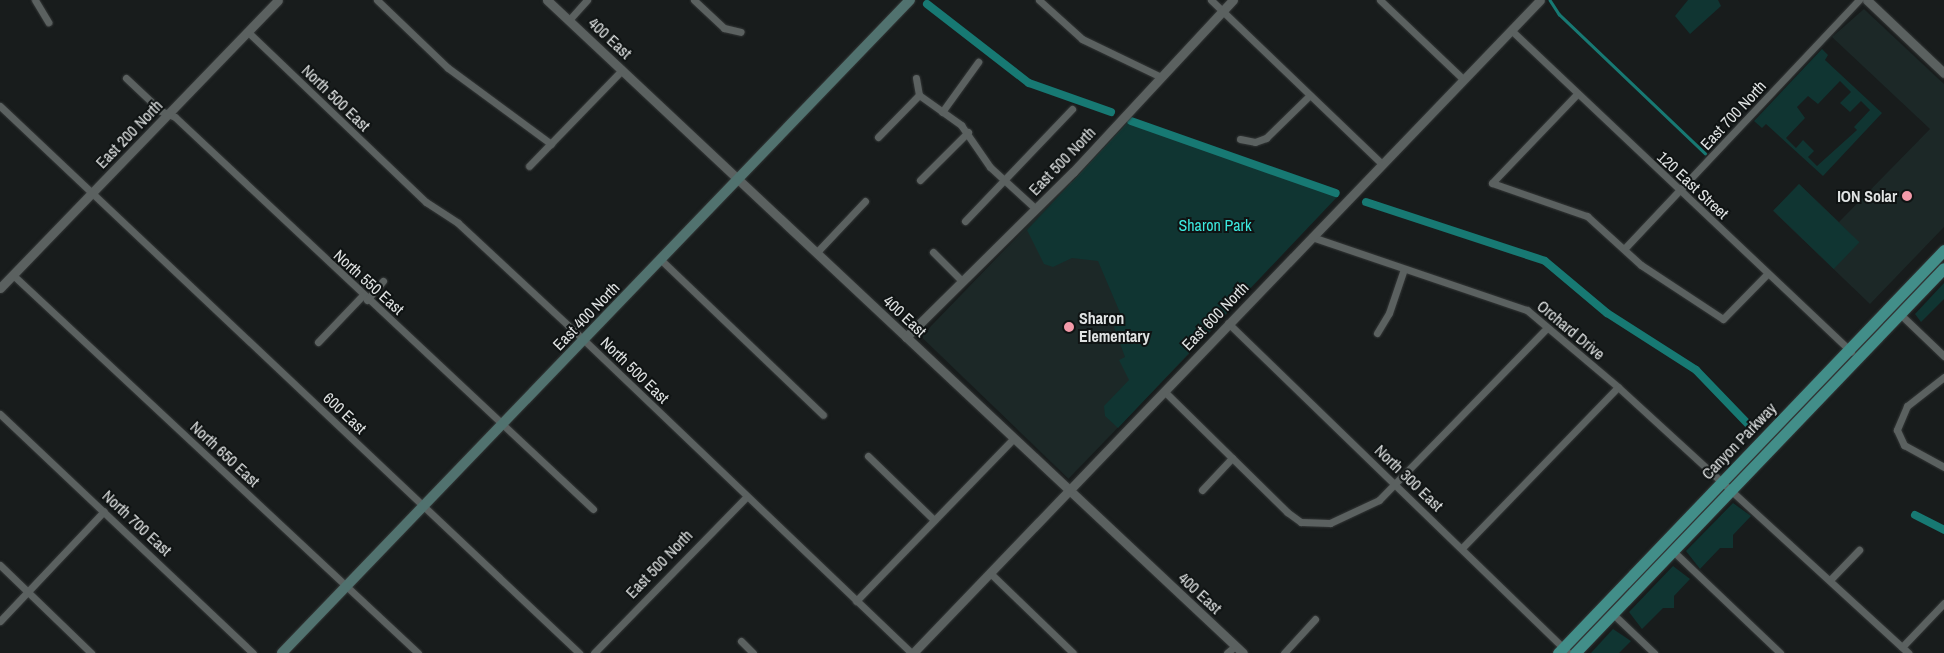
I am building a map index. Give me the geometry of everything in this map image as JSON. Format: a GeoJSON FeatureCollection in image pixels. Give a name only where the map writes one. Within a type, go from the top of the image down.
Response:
{"type":"FeatureCollection","features":[{"type":"Feature","properties":{"kind":"highway","name":"Canyon Parkway"},"geometry":{"type":"LineString","coordinates":[[1564,651],[1722,482],[1944,250]]}},
{"type":"Feature","properties":{"kind":"highway","name":"Canyon Parkway"},"geometry":{"type":"LineString","coordinates":[[1576,653],[1944,268]]}},
{"type":"Feature","properties":{"kind":"main road","name":"East 400 North"},"geometry":{"type":"LineString","coordinates":[[282,653],[910,0]]}},
{"type":"Feature","properties":{"kind":"street"},"geometry":{"type":"LineString","coordinates":[[36,0],[48,22]]}},
{"type":"Feature","properties":{"kind":"street","name":"East 200 North"},"geometry":{"type":"LineString","coordinates":[[0,288],[278,0]]}},
{"type":"Feature","properties":{"kind":"street"},"geometry":{"type":"LineString","coordinates":[[376,0],[448,68],[551,144]]}},
{"type":"Feature","properties":{"kind":"street","name":"400 East"},"geometry":{"type":"LineString","coordinates":[[547,0],[1243,653]]}},
{"type":"Feature","properties":{"kind":"street"},"geometry":{"type":"LineString","coordinates":[[569,20],[587,0]]}},
{"type":"Feature","properties":{"kind":"street"},"geometry":{"type":"LineString","coordinates":[[694,0],[724,28],[741,32]]}},
{"type":"Feature","properties":{"kind":"street"},"geometry":{"type":"LineString","coordinates":[[1039,0],[1082,39],[1161,77]]}},
{"type":"Feature","properties":{"kind":"street"},"geometry":{"type":"LineString","coordinates":[[1211,0],[1382,164]]}},
{"type":"Feature","properties":{"kind":"street","name":"East 500 North"},"geometry":{"type":"LineString","coordinates":[[906,336],[1036,209],[1233,0]]}},
{"type":"Feature","properties":{"kind":"street"},"geometry":{"type":"LineString","coordinates":[[1380,0],[1464,79]]}},
{"type":"Feature","properties":{"kind":"street","name":"East 600 North"},"geometry":{"type":"LineString","coordinates":[[912,653],[1540,0]]}},
{"type":"Feature","properties":{"kind":"street","name":"East 700 North"},"geometry":{"type":"LineString","coordinates":[[1625,248],[1859,0]]}},
{"type":"Feature","properties":{"kind":"street"},"geometry":{"type":"LineString","coordinates":[[1867,0],[1944,73]]}},
{"type":"Feature","properties":{"kind":"street","name":"120 East Street"},"geometry":{"type":"LineString","coordinates":[[1511,30],[1858,358]]}},
{"type":"Feature","properties":{"kind":"street","name":"North 500 East"},"geometry":{"type":"LineString","coordinates":[[248,32],[426,202],[458,223],[584,340],[746,497],[912,653]]}},
{"type":"Feature","properties":{"kind":"street"},"geometry":{"type":"LineString","coordinates":[[942,112],[978,62]]}},
{"type":"Feature","properties":{"kind":"street"},"geometry":{"type":"LineString","coordinates":[[529,166],[622,70]]}},
{"type":"Feature","properties":{"kind":"street","name":"North 550 East"},"geometry":{"type":"LineString","coordinates":[[126,78],[593,509]]}},
{"type":"Feature","properties":{"kind":"street"},"geometry":{"type":"LineString","coordinates":[[916,78],[919,96],[968,132],[985,162],[1036,209]]}},
{"type":"Feature","properties":{"kind":"street"},"geometry":{"type":"LineString","coordinates":[[1577,94],[1492,183],[1587,216],[1625,248],[1641,265],[1723,319],[1767,274]]}},
{"type":"Feature","properties":{"kind":"street"},"geometry":{"type":"LineString","coordinates":[[878,137],[919,96]]}},
{"type":"Feature","properties":{"kind":"street"},"geometry":{"type":"LineString","coordinates":[[1240,139],[1255,142],[1266,138],[1309,96]]}},
{"type":"Feature","properties":{"kind":"street","name":"600 East"},"geometry":{"type":"LineString","coordinates":[[0,107],[580,653]]}},
{"type":"Feature","properties":{"kind":"street"},"geometry":{"type":"LineString","coordinates":[[965,220],[1072,109]]}},
{"type":"Feature","properties":{"kind":"street"},"geometry":{"type":"LineString","coordinates":[[920,180],[968,132]]}},
{"type":"Feature","properties":{"kind":"street"},"geometry":{"type":"LineString","coordinates":[[817,252],[864,201]]}},
{"type":"Feature","properties":{"kind":"street","name":"Orchard Drive"},"geometry":{"type":"LineString","coordinates":[[1312,237],[1518,306],[1618,387],[1908,653]]}},
{"type":"Feature","properties":{"kind":"street"},"geometry":{"type":"LineString","coordinates":[[933,252],[962,281]]}},
{"type":"Feature","properties":{"kind":"street"},"geometry":{"type":"LineString","coordinates":[[661,260],[824,415]]}},
{"type":"Feature","properties":{"kind":"street"},"geometry":{"type":"LineString","coordinates":[[1377,333],[1390,313],[1404,269]]}},
{"type":"Feature","properties":{"kind":"street","name":"North 650 East"},"geometry":{"type":"LineString","coordinates":[[13,275],[418,653]]}},
{"type":"Feature","properties":{"kind":"street"},"geometry":{"type":"LineString","coordinates":[[318,342],[383,281]]}},
{"type":"Feature","properties":{"kind":"street"},"geometry":{"type":"LineString","coordinates":[[1900,314],[1944,356]]}},
{"type":"Feature","properties":{"kind":"street","name":"North 300 East"},"geometry":{"type":"LineString","coordinates":[[1228,323],[1462,548],[1564,651]]}},
{"type":"Feature","properties":{"kind":"street"},"geometry":{"type":"LineString","coordinates":[[1164,391],[1287,512],[1302,522],[1330,523],[1363,510],[1396,484],[1547,328]]}},
{"type":"Feature","properties":{"kind":"street"},"geometry":{"type":"LineString","coordinates":[[1944,377],[1907,406],[1897,430],[1904,445],[1944,467]]}},
{"type":"Feature","properties":{"kind":"street"},"geometry":{"type":"LineString","coordinates":[[1462,548],[1618,387]]}},
{"type":"Feature","properties":{"kind":"street","name":"North 700 East"},"geometry":{"type":"LineString","coordinates":[[0,414],[253,653]]}},
{"type":"Feature","properties":{"kind":"street"},"geometry":{"type":"LineString","coordinates":[[856,601],[1014,438]]}},
{"type":"Feature","properties":{"kind":"street"},"geometry":{"type":"LineString","coordinates":[[868,456],[934,520]]}},
{"type":"Feature","properties":{"kind":"street"},"geometry":{"type":"LineString","coordinates":[[1202,490],[1232,458]]}},
{"type":"Feature","properties":{"kind":"street","name":"East 500 North"},"geometry":{"type":"LineString","coordinates":[[594,653],[746,497]]}},
{"type":"Feature","properties":{"kind":"street"},"geometry":{"type":"LineString","coordinates":[[0,621],[104,511]]}},
{"type":"Feature","properties":{"kind":"street"},"geometry":{"type":"LineString","coordinates":[[1830,580],[1860,550]]}},
{"type":"Feature","properties":{"kind":"street"},"geometry":{"type":"LineString","coordinates":[[1673,551],[1780,653]]}},
{"type":"Feature","properties":{"kind":"street"},"geometry":{"type":"LineString","coordinates":[[0,565],[91,653]]}},
{"type":"Feature","properties":{"kind":"street"},"geometry":{"type":"LineString","coordinates":[[990,572],[1073,653]]}},
{"type":"Feature","properties":{"kind":"street"},"geometry":{"type":"LineString","coordinates":[[1902,647],[1944,603]]}},
{"type":"Feature","properties":{"kind":"street"},"geometry":{"type":"LineString","coordinates":[[1613,614],[1654,653]]}},
{"type":"Feature","properties":{"kind":"street"},"geometry":{"type":"LineString","coordinates":[[1284,653],[1315,619]]}},
{"type":"Feature","properties":{"kind":"street"},"geometry":{"type":"LineString","coordinates":[[741,641],[753,653]]}},
{"type":"Feature","properties":{"kind":"street"},"geometry":{"type":"LineString","coordinates":[[1228,653],[1235,646]]}},
{"type":"Feature","properties":{"kind":"shaded area"},"geometry":{"type":"Polygon","coordinates":[[[1864,9],[1944,84],[1944,227],[1870,304],[1773,211],[1799,184],[1839,222],[1930,129],[1832,37],[1864,9]]]}},
{"type":"Feature","properties":{"kind":"shaded area","name":"Sharon Elementary"},"geometry":{"type":"Polygon","coordinates":[[[1071,181],[1218,323],[1068,479],[921,336],[1071,181]]]}},
{"type":"Feature","properties":{"kind":"green space"},"geometry":{"type":"Polygon","coordinates":[[[1688,0],[1718,0],[1721,6],[1690,34],[1675,16],[1688,0]]]}},
{"type":"Feature","properties":{"kind":"green space"},"geometry":{"type":"Polygon","coordinates":[[[1822,49],[1828,55],[1825,60],[1882,113],[1823,176],[1766,124],[1762,128],[1754,121],[1822,49]],[[1840,81],[1818,104],[1808,96],[1797,107],[1805,118],[1786,138],[1796,148],[1803,140],[1814,151],[1808,157],[1817,166],[1857,130],[1854,127],[1870,110],[1861,101],[1850,112],[1840,103],[1851,92],[1840,81]]]}},
{"type":"Feature","properties":{"kind":"green space","name":"Sharon Park"},"geometry":{"type":"Polygon","coordinates":[[[1127,123],[1338,196],[1118,428],[1105,416],[1104,406],[1129,380],[1119,360],[1125,357],[1114,327],[1121,315],[1098,261],[1072,258],[1053,267],[1044,264],[1027,230],[1127,123]]]}},
{"type":"Feature","properties":{"kind":"green space"},"geometry":{"type":"Polygon","coordinates":[[[1799,184],[1859,242],[1834,269],[1773,211],[1799,184]]]}},
{"type":"Feature","properties":{"kind":"green space"},"geometry":{"type":"Polygon","coordinates":[[[1944,283],[1944,299],[1921,322],[1915,314],[1944,283]]]}},
{"type":"Feature","properties":{"kind":"green space"},"geometry":{"type":"Polygon","coordinates":[[[1733,503],[1751,516],[1733,535],[1733,548],[1720,548],[1700,569],[1686,551],[1733,503]]]}},
{"type":"Feature","properties":{"kind":"green space"},"geometry":{"type":"Polygon","coordinates":[[[1673,566],[1690,579],[1674,596],[1674,608],[1663,608],[1642,629],[1629,612],[1673,566]]]}},
{"type":"Feature","properties":{"kind":"green space"},"geometry":{"type":"Polygon","coordinates":[[[1613,629],[1631,641],[1619,653],[1591,653],[1613,629]]]}},
{"type":"Feature","properties":{"kind":"waterway"},"geometry":{"type":"LineString","coordinates":[[1550,0],[1559,14],[1705,153]]}},
{"type":"Feature","properties":{"kind":"waterway"},"geometry":{"type":"LineString","coordinates":[[927,4],[1029,83],[1111,112]]}},
{"type":"Feature","properties":{"kind":"waterway"},"geometry":{"type":"LineString","coordinates":[[1131,121],[1336,193]]}},
{"type":"Feature","properties":{"kind":"waterway"},"geometry":{"type":"LineString","coordinates":[[1366,202],[1545,261],[1607,313],[1696,370],[1749,425]]}},
{"type":"Feature","properties":{"kind":"waterway"},"geometry":{"type":"LineString","coordinates":[[1915,515],[1944,530]]}},
{"type":"Feature","properties":{"kind":"place","name":"ION Solar"},"geometry":{"type":"Point","coordinates":[1907,196]}},
{"type":"Feature","properties":{"kind":"place","name":"Sharon Elementary"},"geometry":{"type":"Point","coordinates":[1069,327]}}]}
